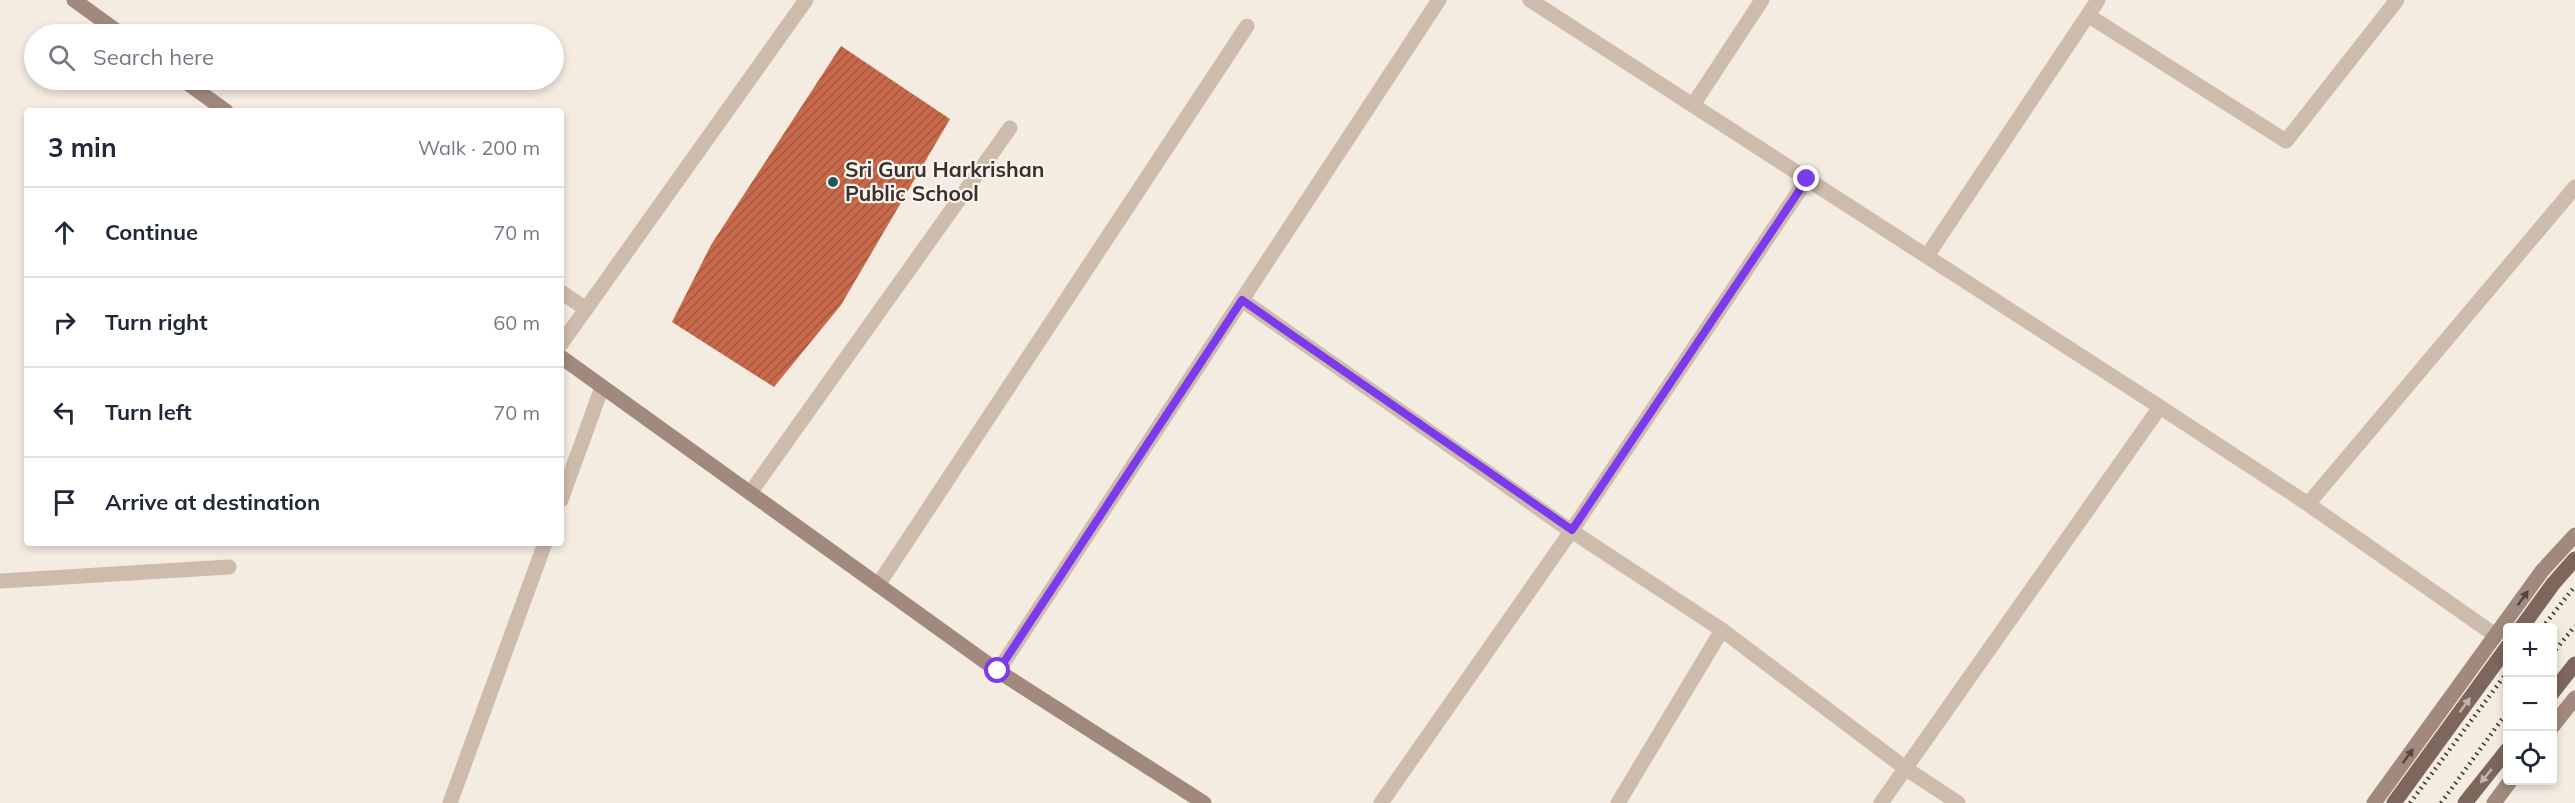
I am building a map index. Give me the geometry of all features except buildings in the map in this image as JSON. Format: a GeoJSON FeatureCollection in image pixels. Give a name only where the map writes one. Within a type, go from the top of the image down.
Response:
{"type":"FeatureCollection","features":[{"type":"Feature","properties":{"kind":"main road"},"geometry":{"type":"LineString","coordinates":[[2524,623],[2575,559]]}},
{"type":"Feature","properties":{"kind":"main road"},"geometry":{"type":"LineString","coordinates":[[2394,803],[2503,653]]}},
{"type":"Feature","properties":{"kind":"main road"},"geometry":{"type":"LineString","coordinates":[[2557,688],[2575,664]]}},
{"type":"Feature","properties":{"kind":"main road"},"geometry":{"type":"LineString","coordinates":[[2465,803],[2503,755]]}},
{"type":"Feature","properties":{"kind":"street"},"geometry":{"type":"LineString","coordinates":[[74,0],[108,24]]}},
{"type":"Feature","properties":{"kind":"street"},"geometry":{"type":"LineString","coordinates":[[564,340],[806,0]]}},
{"type":"Feature","properties":{"kind":"street"},"geometry":{"type":"LineString","coordinates":[[998,671],[1438,0]]}},
{"type":"Feature","properties":{"kind":"street"},"geometry":{"type":"LineString","coordinates":[[1530,0],[2308,504],[2495,635]]}},
{"type":"Feature","properties":{"kind":"street"},"geometry":{"type":"LineString","coordinates":[[1693,105],[1762,0]]}},
{"type":"Feature","properties":{"kind":"street"},"geometry":{"type":"LineString","coordinates":[[1927,256],[2098,0]]}},
{"type":"Feature","properties":{"kind":"street"},"geometry":{"type":"LineString","coordinates":[[2089,16],[2286,141],[2397,0]]}},
{"type":"Feature","properties":{"kind":"street"},"geometry":{"type":"LineString","coordinates":[[878,585],[1247,26]]}},
{"type":"Feature","properties":{"kind":"street"},"geometry":{"type":"LineString","coordinates":[[197,90],[222,108]]}},
{"type":"Feature","properties":{"kind":"street"},"geometry":{"type":"LineString","coordinates":[[750,493],[1010,128]]}},
{"type":"Feature","properties":{"kind":"street"},"geometry":{"type":"LineString","coordinates":[[1381,803],[1572,530],[1807,179]]}},
{"type":"Feature","properties":{"kind":"street"},"geometry":{"type":"LineString","coordinates":[[2308,504],[2575,187]]}},
{"type":"Feature","properties":{"kind":"street"},"geometry":{"type":"LineString","coordinates":[[564,294],[586,309]]}},
{"type":"Feature","properties":{"kind":"street"},"geometry":{"type":"LineString","coordinates":[[1242,300],[1572,530],[1722,630],[1905,768],[1958,803]]}},
{"type":"Feature","properties":{"kind":"street"},"geometry":{"type":"LineString","coordinates":[[564,359],[998,671],[1204,803]]}},
{"type":"Feature","properties":{"kind":"street"},"geometry":{"type":"LineString","coordinates":[[564,492],[602,387]]}},
{"type":"Feature","properties":{"kind":"street"},"geometry":{"type":"LineString","coordinates":[[1881,803],[2160,407]]}},
{"type":"Feature","properties":{"kind":"street"},"geometry":{"type":"LineString","coordinates":[[2374,803],[2542,571],[2575,535]]}},
{"type":"Feature","properties":{"kind":"street"},"geometry":{"type":"LineString","coordinates":[[450,803],[544,546]]}},
{"type":"Feature","properties":{"kind":"street"},"geometry":{"type":"LineString","coordinates":[[0,581],[229,567]]}},
{"type":"Feature","properties":{"kind":"street"},"geometry":{"type":"LineString","coordinates":[[1618,803],[1722,630]]}},
{"type":"Feature","properties":{"kind":"street"},"geometry":{"type":"LineString","coordinates":[[2557,722],[2575,698]]}},
{"type":"Feature","properties":{"kind":"street"},"geometry":{"type":"LineString","coordinates":[[2494,803],[2507,785]]}},
{"type":"Feature","properties":{"kind":"railway"},"geometry":{"type":"LineString","coordinates":[[2546,623],[2575,586]]}},
{"type":"Feature","properties":{"kind":"railway"},"geometry":{"type":"LineString","coordinates":[[2557,648],[2575,626]]}},
{"type":"Feature","properties":{"kind":"railway"},"geometry":{"type":"LineString","coordinates":[[2410,803],[2504,677]]}},
{"type":"Feature","properties":{"kind":"railway"},"geometry":{"type":"LineString","coordinates":[[2441,803],[2503,718]]}},
{"type":"Feature","properties":{"kind":"place","name":"Sri Guru Harkrishan Public School"},"geometry":{"type":"Point","coordinates":[833,182]}},
{"type":"Feature","properties":{"kind":"route"},"geometry":{"type":"LineString","coordinates":[[998,671],[1242,300],[1572,530],[1807,179]]}}]}
